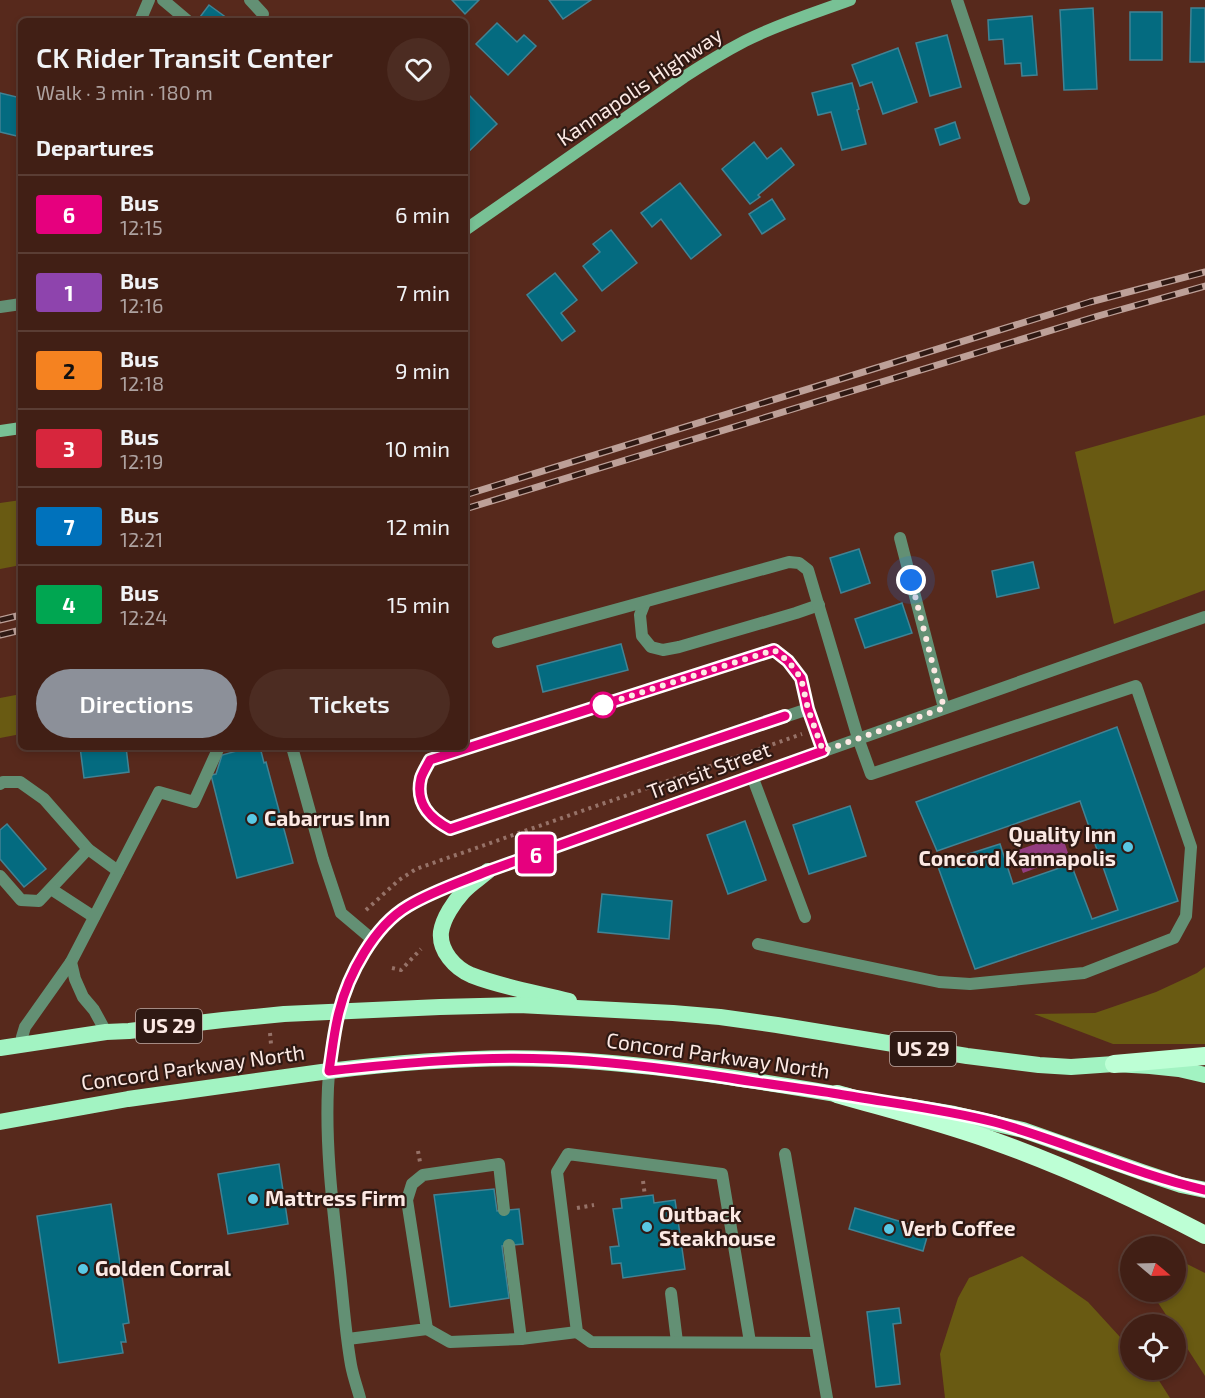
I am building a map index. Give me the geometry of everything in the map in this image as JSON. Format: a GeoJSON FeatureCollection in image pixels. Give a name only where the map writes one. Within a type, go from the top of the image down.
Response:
{"type":"FeatureCollection","features":[{"type":"Feature","properties":{"kind":"highway"},"geometry":{"type":"LineString","coordinates":[[488,871],[463,892],[448,913],[441,932],[448,957],[470,974],[605,1010]]}},
{"type":"Feature","properties":{"kind":"highway","name":"Concord Parkway North"},"geometry":{"type":"LineString","coordinates":[[0,1048],[106,1032],[284,1014],[519,1005],[720,1017],[967,1056],[1039,1065],[1114,1064],[1160,1067],[1205,1074]]}},
{"type":"Feature","properties":{"kind":"highway"},"geometry":{"type":"LineString","coordinates":[[1114,1064],[1205,1056]]}},
{"type":"Feature","properties":{"kind":"highway","name":"Concord Parkway North"},"geometry":{"type":"LineString","coordinates":[[0,1122],[128,1099],[329,1071],[440,1061],[550,1059],[676,1070],[954,1114],[1023,1130],[1181,1185],[1205,1190]]}},
{"type":"Feature","properties":{"kind":"highway"},"geometry":{"type":"LineString","coordinates":[[837,1094],[994,1141],[1111,1189],[1205,1235]]}},
{"type":"Feature","properties":{"kind":"main road","name":"Kannapolis Highway"},"geometry":{"type":"LineString","coordinates":[[468,228],[668,87],[714,58],[747,40],[850,0]]}},
{"type":"Feature","properties":{"kind":"main road"},"geometry":{"type":"LineString","coordinates":[[0,431],[18,428]]}},
{"type":"Feature","properties":{"kind":"street"},"geometry":{"type":"LineString","coordinates":[[141,18],[148,0]]}},
{"type":"Feature","properties":{"kind":"street"},"geometry":{"type":"LineString","coordinates":[[163,0],[184,18]]}},
{"type":"Feature","properties":{"kind":"street"},"geometry":{"type":"LineString","coordinates":[[250,0],[263,14]]}},
{"type":"Feature","properties":{"kind":"street"},"geometry":{"type":"LineString","coordinates":[[957,0],[1024,199]]}},
{"type":"Feature","properties":{"kind":"street"},"geometry":{"type":"LineString","coordinates":[[0,307],[18,304]]}},
{"type":"Feature","properties":{"kind":"street"},"geometry":{"type":"LineString","coordinates":[[900,538],[944,708]]}},
{"type":"Feature","properties":{"kind":"street"},"geometry":{"type":"LineString","coordinates":[[498,642],[789,562],[799,563],[808,570],[871,774],[1136,686],[1191,847],[1186,916],[1174,938],[1084,973],[970,984],[939,982],[758,944]]}},
{"type":"Feature","properties":{"kind":"street"},"geometry":{"type":"LineString","coordinates":[[645,602],[640,615],[642,636],[651,647],[663,650],[819,605]]}},
{"type":"Feature","properties":{"kind":"street","name":"Transit Street"},"geometry":{"type":"LineString","coordinates":[[360,1398],[351,1367],[332,1197],[329,1071],[339,1012],[352,975],[373,940],[393,918],[406,907],[488,871],[858,738],[1205,617]]}},
{"type":"Feature","properties":{"kind":"street"},"geometry":{"type":"LineString","coordinates":[[468,748],[774,650],[788,661],[801,678],[808,709],[823,751]]}},
{"type":"Feature","properties":{"kind":"street"},"geometry":{"type":"LineString","coordinates":[[461,750],[430,760],[421,778],[420,801],[434,820],[450,829],[808,709]]}},
{"type":"Feature","properties":{"kind":"street"},"geometry":{"type":"LineString","coordinates":[[22,1044],[21,1037],[25,1027],[71,962],[159,792],[194,802],[218,750]]}},
{"type":"Feature","properties":{"kind":"street"},"geometry":{"type":"LineString","coordinates":[[293,750],[322,859],[341,913],[373,940]]}},
{"type":"Feature","properties":{"kind":"street"},"geometry":{"type":"LineString","coordinates":[[752,776],[805,917]]}},
{"type":"Feature","properties":{"kind":"street"},"geometry":{"type":"LineString","coordinates":[[0,784],[20,782],[44,799],[88,849],[118,871]]}},
{"type":"Feature","properties":{"kind":"street"},"geometry":{"type":"LineString","coordinates":[[0,876],[21,900],[39,902],[88,849]]}},
{"type":"Feature","properties":{"kind":"street"},"geometry":{"type":"LineString","coordinates":[[51,889],[94,916]]}},
{"type":"Feature","properties":{"kind":"street"},"geometry":{"type":"LineString","coordinates":[[71,962],[83,997],[94,1010],[106,1032]]}},
{"type":"Feature","properties":{"kind":"street"},"geometry":{"type":"LineString","coordinates":[[577,1332],[557,1172],[568,1154],[722,1174],[750,1342]]}},
{"type":"Feature","properties":{"kind":"street"},"geometry":{"type":"LineString","coordinates":[[785,1154],[827,1398]]}},
{"type":"Feature","properties":{"kind":"street"},"geometry":{"type":"LineString","coordinates":[[427,1329],[407,1200],[412,1184],[423,1175],[499,1164],[504,1210]]}},
{"type":"Feature","properties":{"kind":"street"},"geometry":{"type":"LineString","coordinates":[[509,1245],[521,1339]]}},
{"type":"Feature","properties":{"kind":"street"},"geometry":{"type":"LineString","coordinates":[[670,1293],[676,1342]]}},
{"type":"Feature","properties":{"kind":"street"},"geometry":{"type":"LineString","coordinates":[[348,1339],[427,1329],[450,1342],[521,1339],[577,1332],[591,1342],[817,1343]]}},
{"type":"Feature","properties":{"kind":"path"},"geometry":{"type":"LineString","coordinates":[[366,910],[399,880],[416,869],[803,733]]}},
{"type":"Feature","properties":{"kind":"path"},"geometry":{"type":"LineString","coordinates":[[392,968],[401,970],[421,949]]}},
{"type":"Feature","properties":{"kind":"path"},"geometry":{"type":"LineString","coordinates":[[270,1029],[271,1044]]}},
{"type":"Feature","properties":{"kind":"path"},"geometry":{"type":"LineString","coordinates":[[643,1181],[645,1196]]}},
{"type":"Feature","properties":{"kind":"path"},"geometry":{"type":"LineString","coordinates":[[681,1244],[700,1241]]}},
{"type":"Feature","properties":{"kind":"shaded area"},"geometry":{"type":"Polygon","coordinates":[[[1205,415],[1205,590],[1114,624],[1075,452],[1205,415]]]}},
{"type":"Feature","properties":{"kind":"shaded area"},"geometry":{"type":"Polygon","coordinates":[[[18,500],[18,566],[0,569],[0,503],[18,500]]]}},
{"type":"Feature","properties":{"kind":"shaded area"},"geometry":{"type":"Polygon","coordinates":[[[18,695],[18,735],[0,738],[0,698],[18,695]]]}},
{"type":"Feature","properties":{"kind":"shaded area"},"geometry":{"type":"Polygon","coordinates":[[[1062,835],[1069,856],[1023,873],[1015,851],[1062,835]]]}},
{"type":"Feature","properties":{"kind":"shaded area"},"geometry":{"type":"Polygon","coordinates":[[[1205,967],[1205,1044],[1113,1044],[1034,1014],[1095,1013],[1156,992],[1205,967]]]}},
{"type":"Feature","properties":{"kind":"shaded area"},"geometry":{"type":"Polygon","coordinates":[[[1022,1256],[1088,1302],[1120,1337],[1120,1380],[1159,1380],[1170,1398],[945,1398],[940,1354],[958,1298],[969,1278],[1022,1256]]]}},
{"type":"Feature","properties":{"kind":"shaded area"},"geometry":{"type":"Polygon","coordinates":[[[1186,1264],[1205,1273],[1205,1376],[1186,1347],[1186,1314],[1165,1314],[1158,1302],[1186,1302],[1186,1264]]]}},
{"type":"Feature","properties":{"kind":"building"},"geometry":{"type":"Polygon","coordinates":[[[452,0],[479,0],[465,14],[452,0]]]}},
{"type":"Feature","properties":{"kind":"building"},"geometry":{"type":"Polygon","coordinates":[[[549,0],[591,0],[563,19],[549,0]]]}},
{"type":"Feature","properties":{"kind":"building"},"geometry":{"type":"Polygon","coordinates":[[[209,5],[227,18],[199,18],[209,5]]]}},
{"type":"Feature","properties":{"kind":"building"},"geometry":{"type":"Polygon","coordinates":[[[1093,8],[1097,89],[1064,90],[1060,10],[1093,8]]]}},
{"type":"Feature","properties":{"kind":"building"},"geometry":{"type":"Polygon","coordinates":[[[1191,8],[1205,8],[1205,62],[1190,62],[1191,8]]]}},
{"type":"Feature","properties":{"kind":"building"},"geometry":{"type":"Polygon","coordinates":[[[1130,12],[1162,12],[1162,60],[1130,60],[1130,12]]]}},
{"type":"Feature","properties":{"kind":"building"},"geometry":{"type":"Polygon","coordinates":[[[1032,16],[1037,75],[1022,76],[1021,63],[1005,64],[1003,39],[989,40],[988,20],[1032,16]]]}},
{"type":"Feature","properties":{"kind":"building"},"geometry":{"type":"Polygon","coordinates":[[[497,23],[517,42],[524,35],[536,46],[508,75],[476,44],[497,23]]]}},
{"type":"Feature","properties":{"kind":"building"},"geometry":{"type":"Polygon","coordinates":[[[947,35],[961,87],[930,96],[916,43],[947,35]]]}},
{"type":"Feature","properties":{"kind":"building"},"geometry":{"type":"Polygon","coordinates":[[[898,48],[917,102],[883,114],[872,82],[860,86],[852,65],[898,48]]]}},
{"type":"Feature","properties":{"kind":"building"},"geometry":{"type":"Polygon","coordinates":[[[852,83],[866,144],[842,150],[831,112],[818,115],[812,93],[852,83]]]}},
{"type":"Feature","properties":{"kind":"building"},"geometry":{"type":"Polygon","coordinates":[[[0,93],[18,97],[18,136],[0,132],[0,93]]]}},
{"type":"Feature","properties":{"kind":"building"},"geometry":{"type":"Polygon","coordinates":[[[468,94],[497,124],[468,152],[468,94]]]}},
{"type":"Feature","properties":{"kind":"building"},"geometry":{"type":"Polygon","coordinates":[[[955,122],[960,138],[940,145],[935,129],[955,122]]]}},
{"type":"Feature","properties":{"kind":"building"},"geometry":{"type":"Polygon","coordinates":[[[754,142],[767,159],[781,148],[794,165],[750,204],[722,169],[754,142]]]}},
{"type":"Feature","properties":{"kind":"building"},"geometry":{"type":"Polygon","coordinates":[[[680,183],[721,235],[691,259],[661,219],[652,227],[641,213],[680,183]]]}},
{"type":"Feature","properties":{"kind":"building"},"geometry":{"type":"Polygon","coordinates":[[[772,199],[785,219],[762,234],[749,214],[772,199]]]}},
{"type":"Feature","properties":{"kind":"building"},"geometry":{"type":"Polygon","coordinates":[[[611,230],[637,263],[602,291],[583,266],[600,252],[593,244],[611,230]]]}},
{"type":"Feature","properties":{"kind":"building"},"geometry":{"type":"Polygon","coordinates":[[[555,273],[577,300],[561,313],[575,331],[562,341],[527,295],[555,273]]]}},
{"type":"Feature","properties":{"kind":"building"},"geometry":{"type":"Polygon","coordinates":[[[859,549],[870,583],[841,593],[830,558],[859,549]]]}},
{"type":"Feature","properties":{"kind":"building"},"geometry":{"type":"Polygon","coordinates":[[[1033,562],[1039,588],[997,597],[992,571],[1033,562]]]}},
{"type":"Feature","properties":{"kind":"building"},"geometry":{"type":"Polygon","coordinates":[[[902,603],[912,633],[865,648],[855,619],[902,603]]]}},
{"type":"Feature","properties":{"kind":"building"},"geometry":{"type":"Polygon","coordinates":[[[621,644],[628,670],[543,692],[537,666],[621,644]]]}},
{"type":"Feature","properties":{"kind":"building","name":"Quality Inn Concord Kannapolis"},"geometry":{"type":"Polygon","coordinates":[[[1117,727],[1178,901],[975,969],[937,864],[1000,844],[1013,884],[1071,864],[1092,919],[1118,910],[1080,801],[937,851],[916,802],[1117,727]]]}},
{"type":"Feature","properties":{"kind":"building"},"geometry":{"type":"Polygon","coordinates":[[[80,750],[126,750],[129,772],[84,778],[80,750]]]}},
{"type":"Feature","properties":{"kind":"building","name":"Cabarrus Inn"},"geometry":{"type":"Polygon","coordinates":[[[240,750],[261,750],[293,863],[237,878],[211,775],[216,774],[222,755],[240,750]]]}},
{"type":"Feature","properties":{"kind":"building"},"geometry":{"type":"Polygon","coordinates":[[[850,806],[866,856],[809,874],[793,825],[850,806]]]}},
{"type":"Feature","properties":{"kind":"building"},"geometry":{"type":"Polygon","coordinates":[[[745,821],[766,880],[728,894],[707,835],[745,821]]]}},
{"type":"Feature","properties":{"kind":"building"},"geometry":{"type":"Polygon","coordinates":[[[7,824],[46,869],[24,887],[0,859],[0,830],[7,824]]]}},
{"type":"Feature","properties":{"kind":"building"},"geometry":{"type":"Polygon","coordinates":[[[602,894],[672,901],[669,939],[598,932],[602,894]]]}},
{"type":"Feature","properties":{"kind":"building","name":"Mattress Firm"},"geometry":{"type":"Polygon","coordinates":[[[279,1164],[288,1224],[228,1234],[218,1174],[279,1164]]]}},
{"type":"Feature","properties":{"kind":"building"},"geometry":{"type":"Polygon","coordinates":[[[494,1189],[497,1211],[519,1209],[523,1244],[502,1246],[509,1298],[450,1307],[434,1195],[494,1189]]]}},
{"type":"Feature","properties":{"kind":"building","name":"Outback Steakhouse"},"geometry":{"type":"Polygon","coordinates":[[[653,1195],[654,1203],[675,1200],[685,1269],[623,1278],[621,1263],[612,1264],[610,1247],[619,1246],[613,1209],[622,1208],[621,1199],[653,1195]]]}},
{"type":"Feature","properties":{"kind":"building","name":"Golden Corral"},"geometry":{"type":"Polygon","coordinates":[[[111,1204],[129,1323],[123,1324],[126,1342],[121,1342],[123,1353],[59,1363],[37,1216],[111,1204]]]}},
{"type":"Feature","properties":{"kind":"building","name":"Verb Coffee"},"geometry":{"type":"Polygon","coordinates":[[[855,1208],[929,1230],[923,1251],[849,1229],[855,1208]]]}},
{"type":"Feature","properties":{"kind":"building"},"geometry":{"type":"Polygon","coordinates":[[[899,1308],[901,1323],[893,1324],[900,1384],[876,1387],[867,1312],[899,1308]]]}},
{"type":"Feature","properties":{"kind":"railway"},"geometry":{"type":"LineString","coordinates":[[468,494],[1090,302],[1205,272]]}},
{"type":"Feature","properties":{"kind":"railway"},"geometry":{"type":"LineString","coordinates":[[468,508],[1098,316],[1205,286]]}},
{"type":"Feature","properties":{"kind":"railway"},"geometry":{"type":"LineString","coordinates":[[0,620],[18,616]]}},
{"type":"Feature","properties":{"kind":"railway"},"geometry":{"type":"LineString","coordinates":[[0,635],[18,631]]}},
{"type":"Feature","properties":{"kind":"bus line","name":"6"},"geometry":{"type":"LineString","coordinates":[[468,748],[774,650],[788,661],[801,678],[808,709],[823,751],[488,871],[406,907],[373,940],[352,975],[339,1012],[329,1071],[440,1061],[497,1059],[550,1059],[676,1070],[803,1088],[992,1122],[1023,1130],[1181,1185],[1205,1190]]}},
{"type":"Feature","properties":{"kind":"bus line","name":"6"},"geometry":{"type":"LineString","coordinates":[[461,750],[430,760],[421,778],[420,801],[434,820],[450,829],[785,716]]}},
{"type":"Feature","properties":{"kind":"place","name":"Cabarrus Inn"},"geometry":{"type":"Point","coordinates":[252,819]}},
{"type":"Feature","properties":{"kind":"place","name":"Quality Inn Concord Kannapolis"},"geometry":{"type":"Point","coordinates":[1128,847]}},
{"type":"Feature","properties":{"kind":"place","name":"Mattress Firm"},"geometry":{"type":"Point","coordinates":[253,1199]}},
{"type":"Feature","properties":{"kind":"place","name":"Outback Steakhouse"},"geometry":{"type":"Point","coordinates":[647,1227]}},
{"type":"Feature","properties":{"kind":"place","name":"Verb Coffee"},"geometry":{"type":"Point","coordinates":[889,1229]}},
{"type":"Feature","properties":{"kind":"place","name":"Golden Corral"},"geometry":{"type":"Point","coordinates":[83,1269]}},
{"type":"Feature","properties":{"kind":"route"},"geometry":{"type":"LineString","coordinates":[[603,705],[774,650],[788,661],[801,678],[808,709],[823,751],[944,708],[911,580]]}}]}
